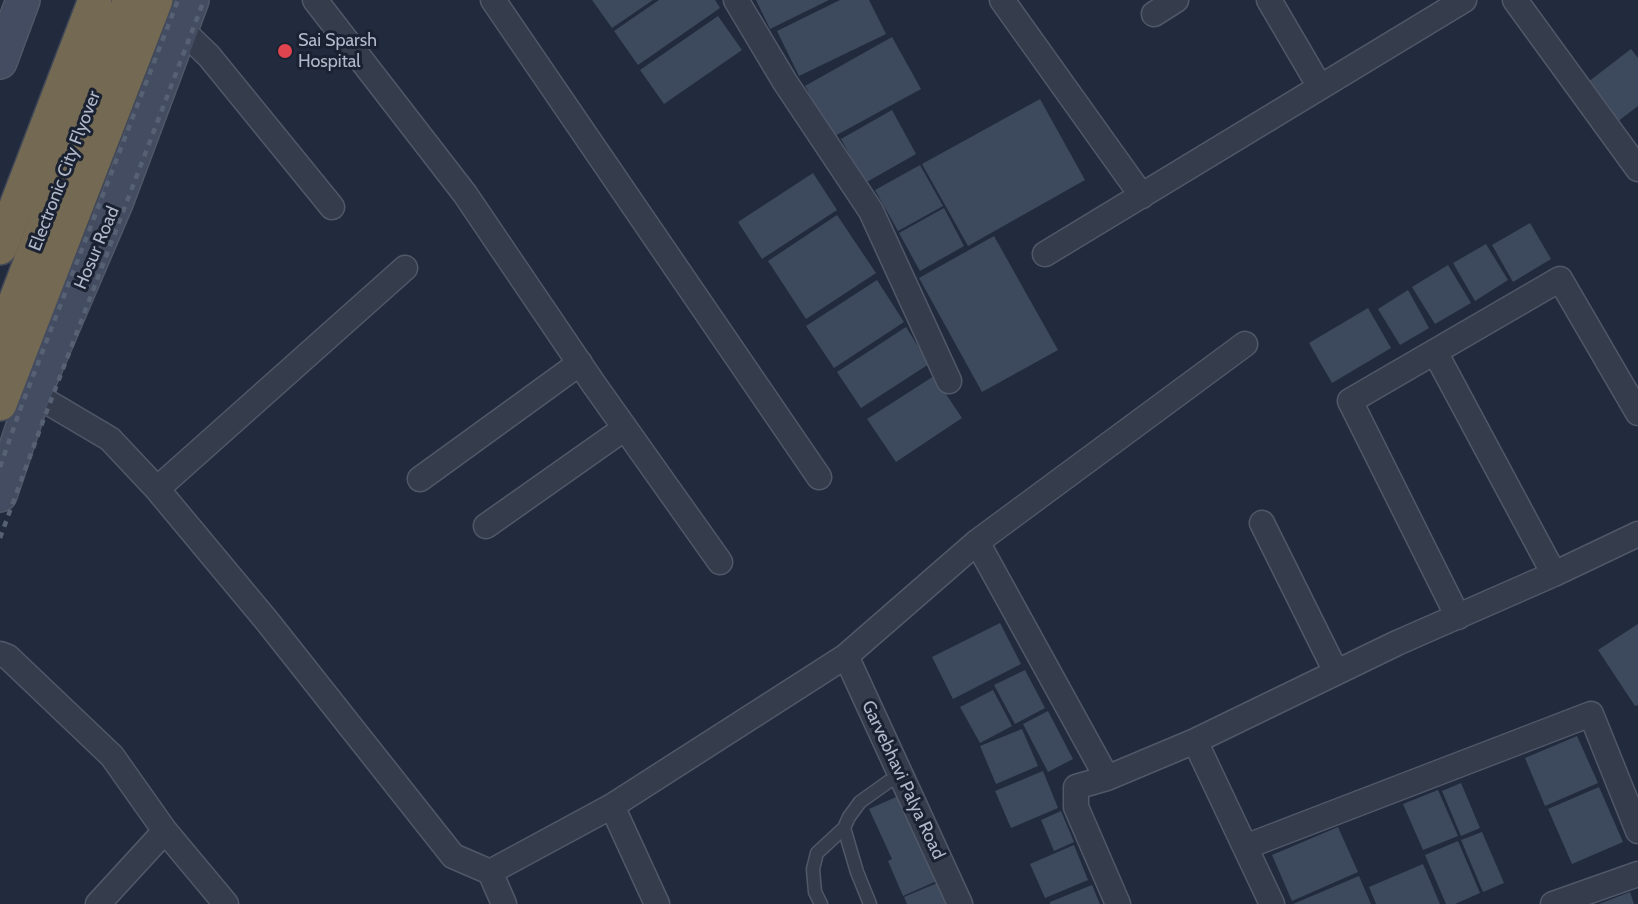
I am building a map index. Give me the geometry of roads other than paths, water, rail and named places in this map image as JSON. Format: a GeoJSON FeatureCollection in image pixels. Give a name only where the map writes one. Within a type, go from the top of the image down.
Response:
{"type":"FeatureCollection","features":[{"type":"Feature","properties":{"kind":"highway"},"geometry":{"type":"LineString","coordinates":[[0,191],[73,0]]}},
{"type":"Feature","properties":{"kind":"highway","name":"Electronic City Flyover"},"geometry":{"type":"LineString","coordinates":[[0,248],[94,0]]}},
{"type":"Feature","properties":{"kind":"highway","name":"Electronic City Flyover"},"geometry":{"type":"LineString","coordinates":[[0,341],[130,0]]}},
{"type":"Feature","properties":{"kind":"highway","name":"Hosur Road"},"geometry":{"type":"LineString","coordinates":[[0,403],[156,0]]}},
{"type":"Feature","properties":{"kind":"street"},"geometry":{"type":"LineString","coordinates":[[0,62],[23,0]]}},
{"type":"Feature","properties":{"kind":"street"},"geometry":{"type":"LineString","coordinates":[[315,0],[465,194],[720,562]]}},
{"type":"Feature","properties":{"kind":"street"},"geometry":{"type":"LineString","coordinates":[[493,0],[819,477]]}},
{"type":"Feature","properties":{"kind":"street"},"geometry":{"type":"LineString","coordinates":[[736,0],[785,82],[871,211],[949,381]]}},
{"type":"Feature","properties":{"kind":"street"},"geometry":{"type":"LineString","coordinates":[[1002,0],[1142,196]]}},
{"type":"Feature","properties":{"kind":"street"},"geometry":{"type":"LineString","coordinates":[[1154,14],[1176,0]]}},
{"type":"Feature","properties":{"kind":"street"},"geometry":{"type":"LineString","coordinates":[[1269,0],[1320,87]]}},
{"type":"Feature","properties":{"kind":"street"},"geometry":{"type":"LineString","coordinates":[[1045,254],[1464,0]]}},
{"type":"Feature","properties":{"kind":"street"},"geometry":{"type":"LineString","coordinates":[[1515,0],[1630,140],[1638,169]]}},
{"type":"Feature","properties":{"kind":"street"},"geometry":{"type":"LineString","coordinates":[[187,15],[209,56],[332,207]]}},
{"type":"Feature","properties":{"kind":"street","name":"Hosur Road"},"geometry":{"type":"LineString","coordinates":[[0,495],[34,394],[116,203],[187,15]]}},
{"type":"Feature","properties":{"kind":"street"},"geometry":{"type":"LineString","coordinates":[[157,489],[405,268]]}},
{"type":"Feature","properties":{"kind":"street"},"geometry":{"type":"LineString","coordinates":[[1458,617],[1350,401],[1560,279],[1638,413]]}},
{"type":"Feature","properties":{"kind":"street"},"geometry":{"type":"LineString","coordinates":[[490,872],[612,806],[846,656],[977,542],[1245,344]]}},
{"type":"Feature","properties":{"kind":"street"},"geometry":{"type":"LineString","coordinates":[[1435,352],[1554,574]]}},
{"type":"Feature","properties":{"kind":"street"},"geometry":{"type":"LineString","coordinates":[[420,479],[580,363]]}},
{"type":"Feature","properties":{"kind":"street"},"geometry":{"type":"LineString","coordinates":[[34,394],[110,439],[157,489],[267,621],[453,856],[490,872],[504,904]]}},
{"type":"Feature","properties":{"kind":"street"},"geometry":{"type":"LineString","coordinates":[[486,526],[625,428]]}},
{"type":"Feature","properties":{"kind":"street"},"geometry":{"type":"LineString","coordinates":[[1262,524],[1336,672]]}},
{"type":"Feature","properties":{"kind":"street"},"geometry":{"type":"LineString","coordinates":[[1118,904],[1076,807],[1076,787],[1107,778],[1195,741],[1397,643],[1554,574],[1638,534]]}},
{"type":"Feature","properties":{"kind":"street"},"geometry":{"type":"LineString","coordinates":[[977,542],[1107,778]]}},
{"type":"Feature","properties":{"kind":"street"},"geometry":{"type":"LineString","coordinates":[[0,654],[8,657],[112,756],[165,831],[226,904]]}},
{"type":"Feature","properties":{"kind":"street","name":"Garvebhavi Palya Road"},"geometry":{"type":"LineString","coordinates":[[846,656],[960,904]]}},
{"type":"Feature","properties":{"kind":"street"},"geometry":{"type":"LineString","coordinates":[[1245,847],[1591,714],[1638,831]]}},
{"type":"Feature","properties":{"kind":"street"},"geometry":{"type":"LineString","coordinates":[[1195,741],[1272,904]]}},
{"type":"Feature","properties":{"kind":"street"},"geometry":{"type":"LineString","coordinates":[[612,806],[657,904]]}},
{"type":"Feature","properties":{"kind":"street"},"geometry":{"type":"LineString","coordinates":[[98,904],[165,831]]}},
{"type":"Feature","properties":{"kind":"street"},"geometry":{"type":"LineString","coordinates":[[1553,904],[1638,874]]}},
{"type":"Feature","properties":{"kind":"lane"},"geometry":{"type":"LineString","coordinates":[[821,904],[815,892],[813,869],[818,853],[844,828],[860,801],[901,776]]}},
{"type":"Feature","properties":{"kind":"lane"},"geometry":{"type":"LineString","coordinates":[[844,828],[857,872],[870,904]]}},
{"type":"Feature","properties":{"kind":"railway"},"geometry":{"type":"LineString","coordinates":[[0,467],[178,0]]}},
{"type":"Feature","properties":{"kind":"railway"},"geometry":{"type":"LineString","coordinates":[[0,538],[204,0]]}},
{"type":"Feature","properties":{"kind":"place","name":"Sai Sparsh Hospital"},"geometry":{"type":"Point","coordinates":[285,51]}}]}
